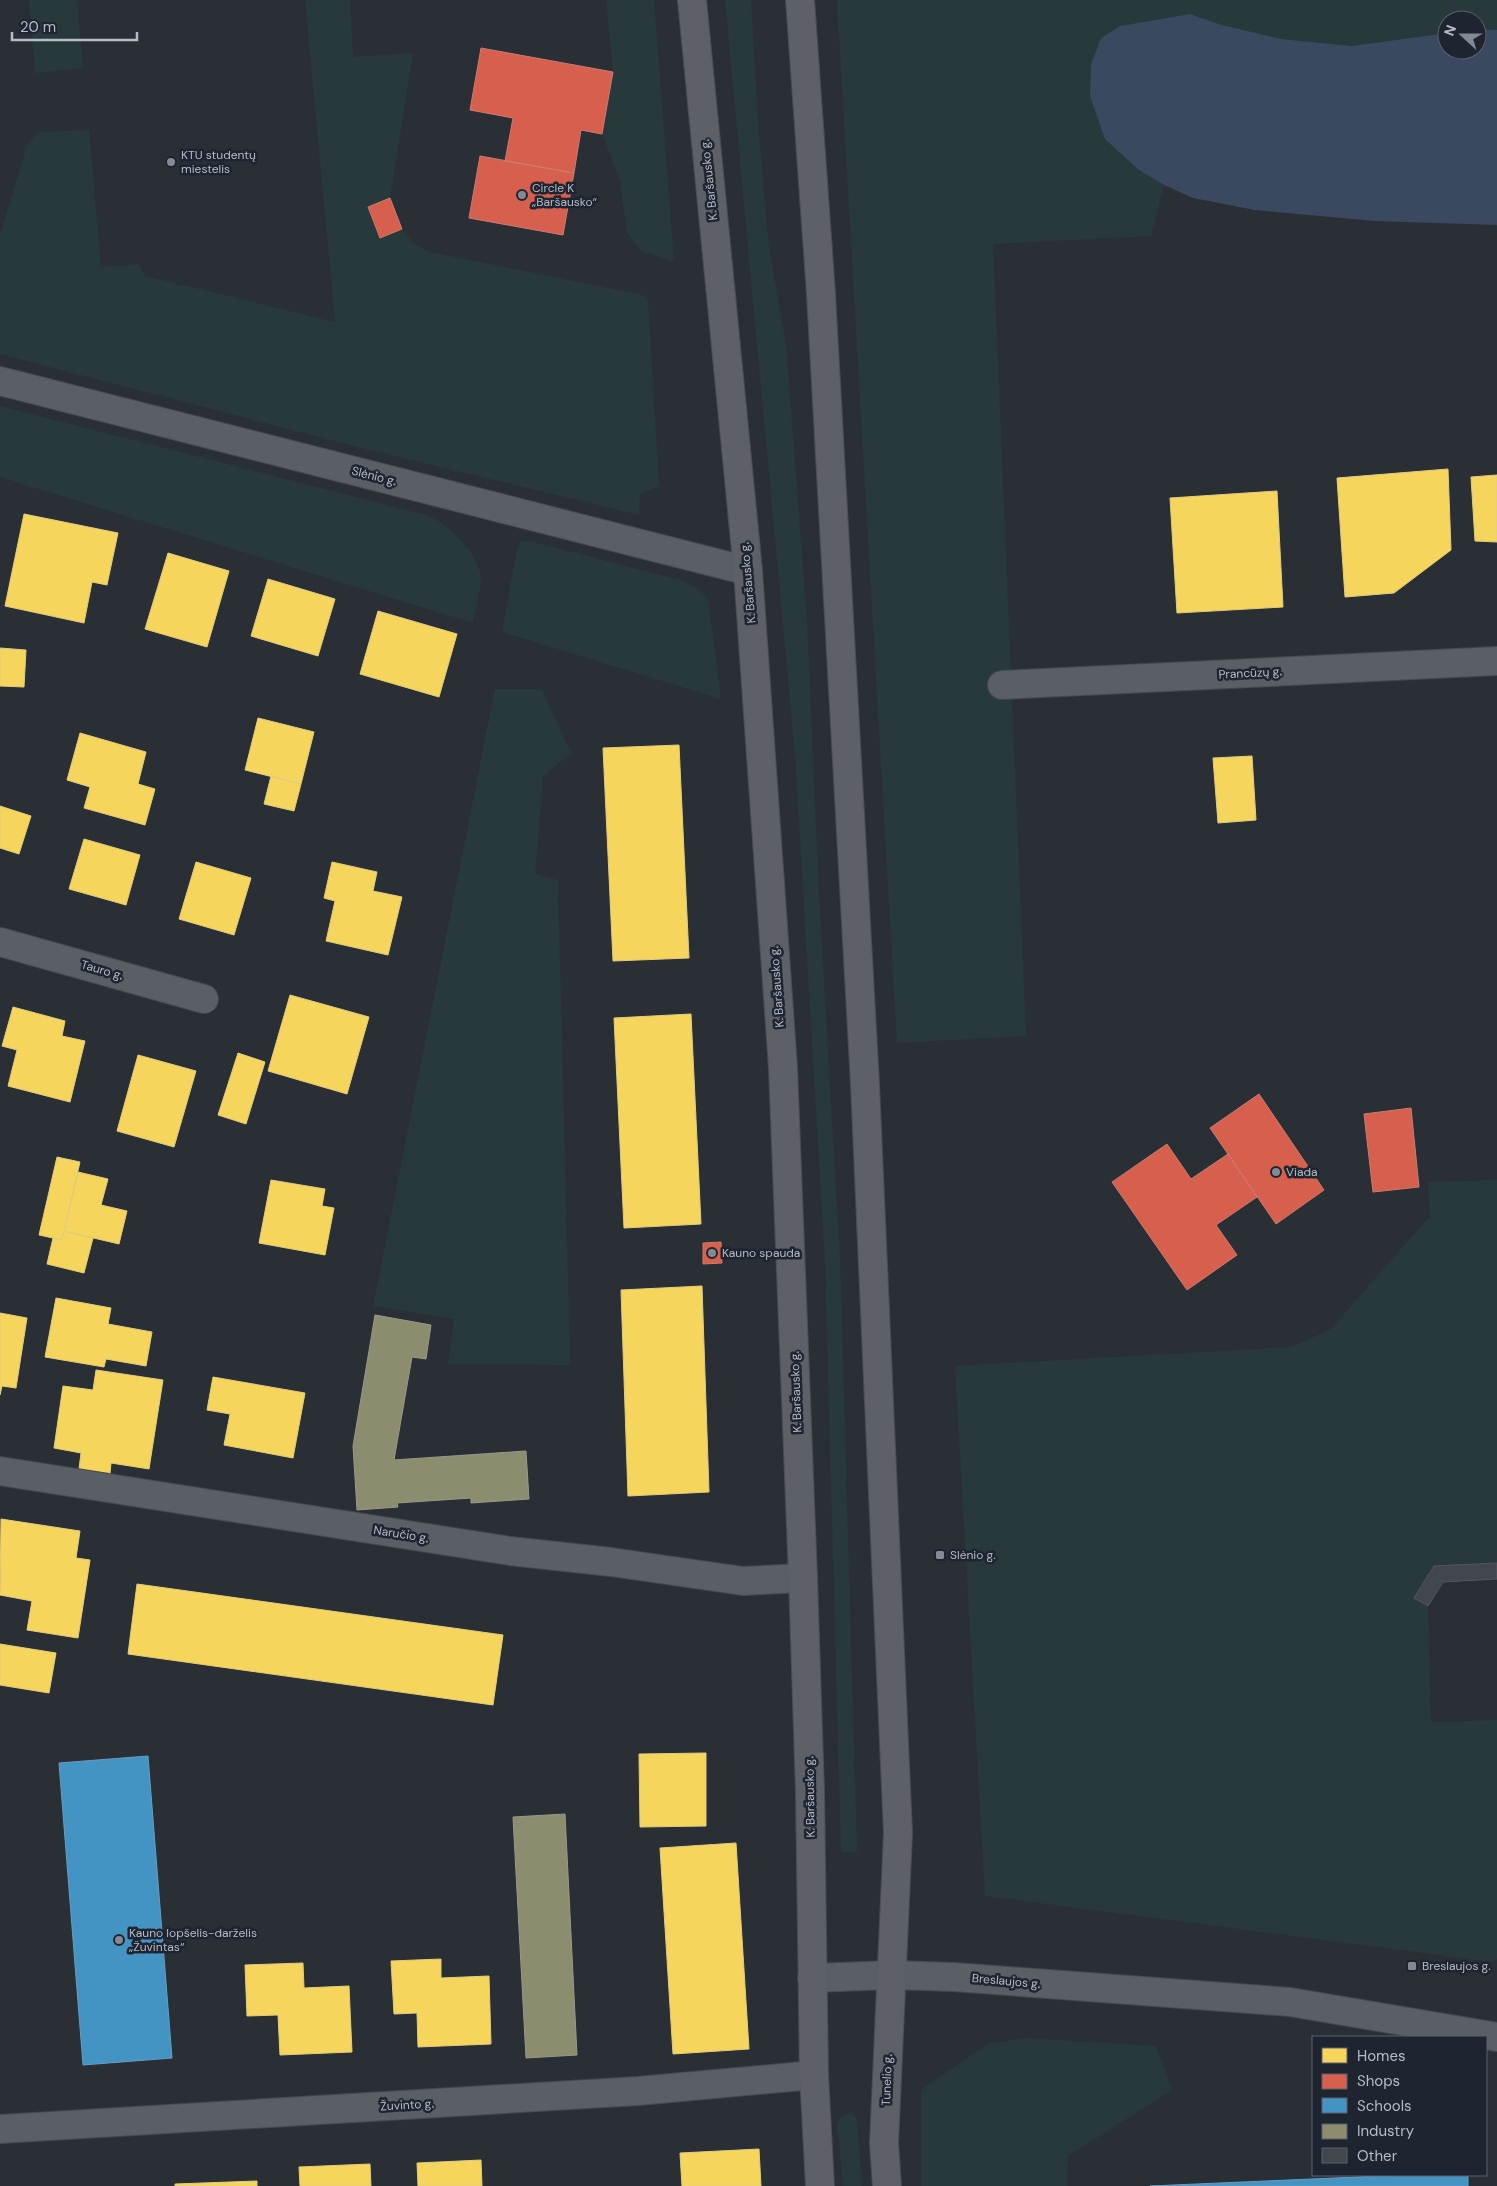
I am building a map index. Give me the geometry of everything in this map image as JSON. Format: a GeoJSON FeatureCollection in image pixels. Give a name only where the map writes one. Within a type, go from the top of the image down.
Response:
{"type":"FeatureCollection","features":[{"type":"Feature","properties":{"kind":"main road","name":"K. Baršausko g."},"geometry":{"type":"LineString","coordinates":[[692,0],[748,571],[783,1068],[803,1578],[812,1978]]}},
{"type":"Feature","properties":{"kind":"main road"},"geometry":{"type":"LineString","coordinates":[[800,0],[822,304],[865,1084],[898,1833],[892,1974]]}},
{"type":"Feature","properties":{"kind":"main road","name":"Tunelio g."},"geometry":{"type":"LineString","coordinates":[[887,2186],[884,2143],[892,1974]]}},
{"type":"Feature","properties":{"kind":"main road"},"geometry":{"type":"LineString","coordinates":[[812,1978],[814,2075],[820,2186]]}},
{"type":"Feature","properties":{"kind":"street","name":"Slėnio g."},"geometry":{"type":"LineString","coordinates":[[0,381],[748,571]]}},
{"type":"Feature","properties":{"kind":"street","name":"Prancūzų g."},"geometry":{"type":"LineString","coordinates":[[1002,685],[1497,661]]}},
{"type":"Feature","properties":{"kind":"street","name":"Tauro g."},"geometry":{"type":"LineString","coordinates":[[0,942],[204,999]]}},
{"type":"Feature","properties":{"kind":"street","name":"Naručio g."},"geometry":{"type":"LineString","coordinates":[[0,1471],[510,1551],[611,1562],[743,1581],[803,1578]]}},
{"type":"Feature","properties":{"kind":"street","name":"Breslaujos g."},"geometry":{"type":"LineString","coordinates":[[812,1978],[892,1974],[954,1977],[1290,2002],[1497,2037]]}},
{"type":"Feature","properties":{"kind":"street","name":"Žuvinto g."},"geometry":{"type":"LineString","coordinates":[[0,2129],[638,2091],[814,2075]]}},
{"type":"Feature","properties":{"kind":"shaded area"},"geometry":{"type":"Polygon","coordinates":[[[29,0],[77,0],[83,68],[35,73],[29,0]]]}},
{"type":"Feature","properties":{"kind":"shaded area"},"geometry":{"type":"Polygon","coordinates":[[[305,0],[350,0],[353,57],[413,53],[390,198],[368,207],[380,238],[402,229],[414,244],[430,252],[642,295],[648,301],[659,486],[640,494],[639,515],[362,448],[0,354],[0,234],[27,146],[39,132],[89,130],[101,267],[139,264],[145,276],[335,322],[305,0]]]}},
{"type":"Feature","properties":{"kind":"shaded area"},"geometry":{"type":"Polygon","coordinates":[[[606,0],[654,0],[674,262],[641,251],[627,233],[620,180],[602,134],[613,71],[606,0]]]}},
{"type":"Feature","properties":{"kind":"shaded area"},"geometry":{"type":"Polygon","coordinates":[[[725,0],[751,0],[759,137],[769,248],[786,345],[807,621],[819,896],[840,1259],[857,1852],[841,1852],[825,1263],[795,754],[725,0]]]}},
{"type":"Feature","properties":{"kind":"shaded area"},"geometry":{"type":"Polygon","coordinates":[[[837,0],[1497,0],[1497,30],[1487,30],[1487,10],[1437,10],[1437,34],[1352,46],[1282,39],[1222,25],[1190,14],[1120,26],[1101,38],[1091,64],[1139,170],[1164,185],[1151,236],[993,244],[1026,1036],[897,1043],[837,0]]]}},
{"type":"Feature","properties":{"kind":"shaded area"},"geometry":{"type":"Polygon","coordinates":[[[0,406],[430,516],[453,532],[467,547],[477,564],[481,577],[473,623],[0,477],[0,406]]]}},
{"type":"Feature","properties":{"kind":"shaded area"},"geometry":{"type":"Polygon","coordinates":[[[525,540],[684,581],[698,589],[708,599],[721,699],[502,632],[516,554],[520,542],[525,540]]]}},
{"type":"Feature","properties":{"kind":"shaded area"},"geometry":{"type":"Polygon","coordinates":[[[495,689],[541,689],[571,753],[543,776],[535,874],[558,880],[570,1365],[448,1364],[454,1319],[373,1306],[495,689]]]}},
{"type":"Feature","properties":{"kind":"shaded area"},"geometry":{"type":"Polygon","coordinates":[[[1497,1180],[1497,1563],[1434,1566],[1415,1598],[1428,1606],[1431,1722],[1497,1720],[1497,1959],[1493,1962],[985,1896],[955,1366],[1292,1347],[1331,1329],[1430,1216],[1428,1182],[1497,1180]]]}},
{"type":"Feature","properties":{"kind":"shaded area"},"geometry":{"type":"Polygon","coordinates":[[[1024,2038],[1156,2046],[1172,2090],[1068,2156],[1067,2186],[921,2186],[921,2090],[988,2044],[1024,2038]]]}},
{"type":"Feature","properties":{"kind":"shaded area"},"geometry":{"type":"Polygon","coordinates":[[[851,2112],[857,2119],[862,2186],[843,2186],[837,2123],[843,2116],[851,2112]]]}},
{"type":"Feature","properties":{"kind":"water"},"geometry":{"type":"Polygon","coordinates":[[[1190,14],[1222,25],[1281,39],[1352,46],[1437,34],[1437,60],[1487,60],[1487,30],[1497,30],[1497,225],[1375,221],[1255,210],[1193,198],[1164,185],[1139,170],[1105,139],[1090,96],[1091,64],[1101,38],[1120,26],[1190,14]]]}},
{"type":"Feature","properties":{"kind":"building: Homes"},"geometry":{"type":"Polygon","coordinates":[[[1448,469],[1451,550],[1394,593],[1345,597],[1337,478],[1448,469]]]}},
{"type":"Feature","properties":{"kind":"building: Homes"},"geometry":{"type":"Polygon","coordinates":[[[1497,475],[1497,542],[1475,541],[1471,477],[1497,475]]]}},
{"type":"Feature","properties":{"kind":"building: Homes"},"geometry":{"type":"Polygon","coordinates":[[[1277,491],[1283,607],[1177,613],[1170,498],[1277,491]]]}},
{"type":"Feature","properties":{"kind":"building: Homes"},"geometry":{"type":"Polygon","coordinates":[[[24,514],[118,533],[107,585],[92,582],[84,623],[5,606],[24,514]]]}},
{"type":"Feature","properties":{"kind":"building: Homes"},"geometry":{"type":"Polygon","coordinates":[[[168,553],[229,571],[207,647],[145,629],[168,553]]]}},
{"type":"Feature","properties":{"kind":"building: Homes"},"geometry":{"type":"Polygon","coordinates":[[[268,579],[335,599],[318,656],[251,636],[268,579]]]}},
{"type":"Feature","properties":{"kind":"building: Homes"},"geometry":{"type":"Polygon","coordinates":[[[378,611],[457,634],[439,697],[360,674],[378,611]]]}},
{"type":"Feature","properties":{"kind":"building: Homes"},"geometry":{"type":"Polygon","coordinates":[[[0,648],[26,650],[24,687],[0,686],[0,648]]]}},
{"type":"Feature","properties":{"kind":"building: Homes"},"geometry":{"type":"Polygon","coordinates":[[[258,718],[314,732],[301,784],[245,770],[258,718]]]}},
{"type":"Feature","properties":{"kind":"building: Homes"},"geometry":{"type":"Polygon","coordinates":[[[80,733],[146,752],[138,784],[155,789],[145,825],[84,808],[90,787],[67,780],[80,733]]]}},
{"type":"Feature","properties":{"kind":"building: Homes"},"geometry":{"type":"Polygon","coordinates":[[[679,745],[689,958],[613,961],[603,748],[679,745]]]}},
{"type":"Feature","properties":{"kind":"building: Homes"},"geometry":{"type":"Polygon","coordinates":[[[1252,756],[1256,820],[1218,823],[1213,758],[1252,756]]]}},
{"type":"Feature","properties":{"kind":"building: Homes"},"geometry":{"type":"Polygon","coordinates":[[[271,776],[301,784],[294,811],[264,804],[271,776]]]}},
{"type":"Feature","properties":{"kind":"building: Homes"},"geometry":{"type":"Polygon","coordinates":[[[0,806],[31,816],[19,854],[0,848],[0,806]]]}},
{"type":"Feature","properties":{"kind":"building: Homes"},"geometry":{"type":"Polygon","coordinates":[[[84,839],[140,855],[126,905],[69,889],[84,839]]]}},
{"type":"Feature","properties":{"kind":"building: Homes"},"geometry":{"type":"Polygon","coordinates":[[[196,862],[251,878],[234,935],[179,919],[196,862]]]}},
{"type":"Feature","properties":{"kind":"building: Homes"},"geometry":{"type":"Polygon","coordinates":[[[332,862],[377,872],[373,891],[402,897],[388,955],[326,941],[335,901],[324,898],[332,862]]]}},
{"type":"Feature","properties":{"kind":"building: Homes"},"geometry":{"type":"Polygon","coordinates":[[[290,995],[369,1017],[347,1094],[268,1071],[290,995]]]}},
{"type":"Feature","properties":{"kind":"building: Homes"},"geometry":{"type":"Polygon","coordinates":[[[13,1007],[65,1021],[62,1036],[85,1041],[70,1102],[8,1086],[17,1050],[2,1046],[13,1007]]]}},
{"type":"Feature","properties":{"kind":"building: Homes"},"geometry":{"type":"Polygon","coordinates":[[[691,1014],[701,1224],[624,1228],[614,1018],[691,1014]]]}},
{"type":"Feature","properties":{"kind":"building: Homes"},"geometry":{"type":"Polygon","coordinates":[[[238,1053],[265,1062],[246,1124],[218,1115],[238,1053]]]}},
{"type":"Feature","properties":{"kind":"building: Homes"},"geometry":{"type":"Polygon","coordinates":[[[138,1055],[196,1071],[174,1147],[117,1131],[138,1055]]]}},
{"type":"Feature","properties":{"kind":"building: Homes"},"geometry":{"type":"Polygon","coordinates":[[[57,1157],[80,1162],[62,1240],[39,1235],[57,1157]]]}},
{"type":"Feature","properties":{"kind":"building: Homes"},"geometry":{"type":"Polygon","coordinates":[[[78,1172],[108,1179],[101,1205],[127,1211],[119,1244],[64,1231],[78,1172]]]}},
{"type":"Feature","properties":{"kind":"building: Homes"},"geometry":{"type":"Polygon","coordinates":[[[271,1180],[325,1189],[322,1206],[334,1208],[325,1255],[259,1243],[271,1180]]]}},
{"type":"Feature","properties":{"kind":"building: Homes"},"geometry":{"type":"Polygon","coordinates":[[[64,1231],[93,1238],[84,1273],[47,1264],[53,1238],[62,1240],[64,1231]]]}},
{"type":"Feature","properties":{"kind":"building: Homes"},"geometry":{"type":"Polygon","coordinates":[[[702,1286],[709,1492],[628,1496],[621,1290],[702,1286]]]}},
{"type":"Feature","properties":{"kind":"building: Homes"},"geometry":{"type":"Polygon","coordinates":[[[56,1298],[111,1308],[108,1324],[152,1332],[146,1366],[106,1359],[104,1367],[45,1357],[56,1298]]]}},
{"type":"Feature","properties":{"kind":"building: Homes"},"geometry":{"type":"Polygon","coordinates":[[[0,1313],[27,1318],[16,1388],[2,1386],[0,1395],[0,1313]]]}},
{"type":"Feature","properties":{"kind":"building: Homes"},"geometry":{"type":"Polygon","coordinates":[[[96,1370],[163,1380],[149,1469],[111,1463],[110,1474],[79,1469],[81,1453],[54,1448],[63,1386],[93,1390],[96,1370]]]}},
{"type":"Feature","properties":{"kind":"building: Homes"},"geometry":{"type":"Polygon","coordinates":[[[213,1377],[305,1393],[293,1458],[224,1445],[230,1414],[207,1410],[213,1377]]]}},
{"type":"Feature","properties":{"kind":"building: Homes"},"geometry":{"type":"Polygon","coordinates":[[[1,1519],[80,1531],[76,1558],[90,1560],[78,1638],[27,1630],[32,1601],[0,1595],[1,1519]]]}},
{"type":"Feature","properties":{"kind":"building: Homes"},"geometry":{"type":"Polygon","coordinates":[[[137,1584],[503,1635],[493,1705],[128,1654],[137,1584]]]}},
{"type":"Feature","properties":{"kind":"building: Homes"},"geometry":{"type":"Polygon","coordinates":[[[0,1644],[56,1653],[49,1693],[0,1685],[0,1644]]]}},
{"type":"Feature","properties":{"kind":"building: Homes"},"geometry":{"type":"Polygon","coordinates":[[[706,1753],[706,1826],[640,1827],[639,1754],[706,1753]]]}},
{"type":"Feature","properties":{"kind":"building: Homes"},"geometry":{"type":"Polygon","coordinates":[[[736,1843],[749,2049],[673,2054],[660,1848],[736,1843]]]}},
{"type":"Feature","properties":{"kind":"building: Homes"},"geometry":{"type":"Polygon","coordinates":[[[441,1959],[441,1978],[489,1976],[491,2044],[418,2047],[417,2013],[394,2014],[391,1961],[441,1959]]]}},
{"type":"Feature","properties":{"kind":"building: Homes"},"geometry":{"type":"Polygon","coordinates":[[[303,1963],[304,1988],[349,1986],[352,2052],[280,2055],[278,2015],[247,2016],[245,1965],[303,1963]]]}},
{"type":"Feature","properties":{"kind":"building: Homes"},"geometry":{"type":"Polygon","coordinates":[[[759,2149],[761,2186],[682,2186],[680,2153],[759,2149]]]}},
{"type":"Feature","properties":{"kind":"building: Homes"},"geometry":{"type":"Polygon","coordinates":[[[481,2160],[482,2186],[418,2186],[417,2163],[481,2160]]]}},
{"type":"Feature","properties":{"kind":"building: Homes"},"geometry":{"type":"Polygon","coordinates":[[[370,2164],[371,2186],[300,2186],[299,2167],[370,2164]]]}},
{"type":"Feature","properties":{"kind":"building: Homes"},"geometry":{"type":"Polygon","coordinates":[[[257,2181],[257,2186],[175,2186],[175,2184],[257,2181]]]}},
{"type":"Feature","properties":{"kind":"building: Shops"},"geometry":{"type":"Polygon","coordinates":[[[481,48],[613,72],[602,134],[581,130],[574,173],[505,161],[513,118],[470,110],[481,48]]]}},
{"type":"Feature","properties":{"kind":"building: Shops","name":"Circle K „Baršausko“"},"geometry":{"type":"Polygon","coordinates":[[[480,156],[574,173],[563,235],[469,218],[480,156]]]}},
{"type":"Feature","properties":{"kind":"building: Shops"},"geometry":{"type":"Polygon","coordinates":[[[390,198],[402,229],[380,238],[368,207],[390,198]]]}},
{"type":"Feature","properties":{"kind":"building: Shops","name":"Viada"},"geometry":{"type":"Polygon","coordinates":[[[1259,1094],[1324,1190],[1276,1224],[1210,1128],[1259,1094]]]}},
{"type":"Feature","properties":{"kind":"building: Shops"},"geometry":{"type":"Polygon","coordinates":[[[1411,1108],[1419,1187],[1373,1192],[1364,1114],[1411,1108]]]}},
{"type":"Feature","properties":{"kind":"building: Shops"},"geometry":{"type":"Polygon","coordinates":[[[1167,1144],[1191,1179],[1228,1154],[1257,1197],[1216,1225],[1237,1255],[1187,1290],[1112,1182],[1167,1144]]]}},
{"type":"Feature","properties":{"kind":"building: Shops","name":"Kauno spauda"},"geometry":{"type":"Polygon","coordinates":[[[721,1242],[722,1263],[703,1264],[703,1243],[721,1242]]]}},
{"type":"Feature","properties":{"kind":"building: Schools"},"geometry":{"type":"Polygon","coordinates":[[[148,1756],[172,2058],[83,2065],[59,1763],[148,1756]]]}},
{"type":"Feature","properties":{"kind":"building: Schools"},"geometry":{"type":"Polygon","coordinates":[[[1381,2176],[1468,2176],[1468,2186],[1150,2186],[1381,2176]]]}},
{"type":"Feature","properties":{"kind":"building: Industry"},"geometry":{"type":"Polygon","coordinates":[[[375,1315],[431,1325],[426,1359],[412,1357],[394,1460],[526,1451],[529,1499],[471,1503],[471,1498],[397,1503],[398,1507],[357,1510],[353,1446],[375,1315]]]}},
{"type":"Feature","properties":{"kind":"building: Industry"},"geometry":{"type":"Polygon","coordinates":[[[565,1814],[577,2055],[526,2058],[513,1817],[565,1814]]]}},
{"type":"Feature","properties":{"kind":"building: Other"},"geometry":{"type":"Polygon","coordinates":[[[1497,1563],[1497,1579],[1443,1582],[1428,1606],[1414,1598],[1434,1566],[1497,1563]]]}},
{"type":"Feature","properties":{"kind":"place","name":"KTU studentų miestelis"},"geometry":{"type":"Point","coordinates":[171,162]}},
{"type":"Feature","properties":{"kind":"place","name":"Circle K „Baršausko“"},"geometry":{"type":"Point","coordinates":[522,195]}},
{"type":"Feature","properties":{"kind":"place","name":"Viada"},"geometry":{"type":"Point","coordinates":[1276,1172]}},
{"type":"Feature","properties":{"kind":"place","name":"Kauno spauda"},"geometry":{"type":"Point","coordinates":[712,1253]}},
{"type":"Feature","properties":{"kind":"place","name":"Slėnio g."},"geometry":{"type":"Point","coordinates":[940,1555]}},
{"type":"Feature","properties":{"kind":"place","name":"Kauno lopšelis-darželis „Žuvintas“"},"geometry":{"type":"Point","coordinates":[119,1940]}},
{"type":"Feature","properties":{"kind":"place","name":"Breslaujos g."},"geometry":{"type":"Point","coordinates":[1412,1966]}}]}
